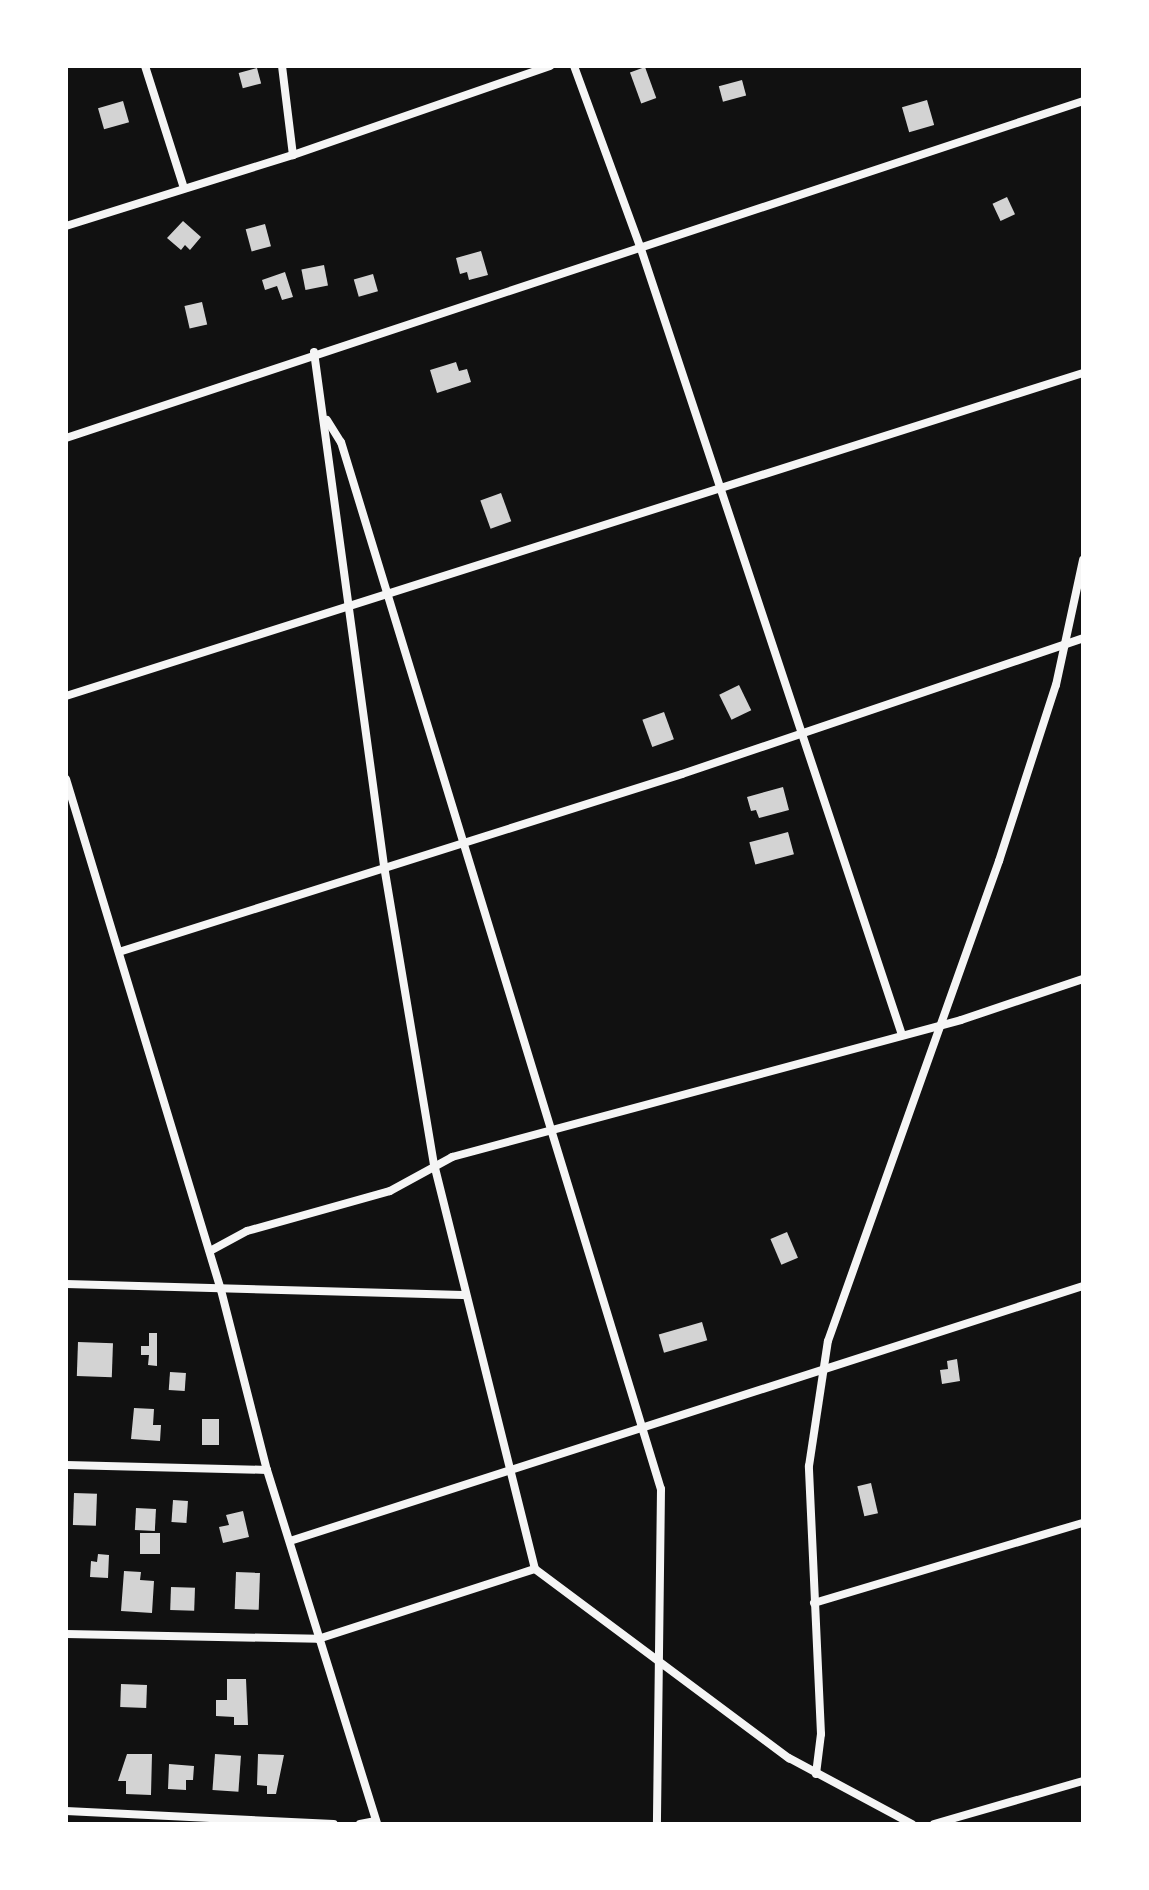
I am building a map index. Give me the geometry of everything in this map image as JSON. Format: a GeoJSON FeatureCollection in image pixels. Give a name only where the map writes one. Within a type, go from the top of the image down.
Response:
{"type":"FeatureCollection","features":[{"type":"Feature","properties":{"kind":"street"},"geometry":{"type":"LineString","coordinates":[[145,66],[184,188]]}},
{"type":"Feature","properties":{"kind":"street"},"geometry":{"type":"LineString","coordinates":[[282,66],[293,155]]}},
{"type":"Feature","properties":{"kind":"street"},"geometry":{"type":"LineString","coordinates":[[66,226],[293,155],[550,66]]}},
{"type":"Feature","properties":{"kind":"street"},"geometry":{"type":"LineString","coordinates":[[574,66],[640,246],[901,1032]]}},
{"type":"Feature","properties":{"kind":"street"},"geometry":{"type":"LineString","coordinates":[[66,438],[314,352],[1083,101]]}},
{"type":"Feature","properties":{"kind":"street"},"geometry":{"type":"LineString","coordinates":[[314,352],[384,866],[434,1164],[507,1472],[535,1569],[816,1774],[912,1824]]}},
{"type":"Feature","properties":{"kind":"street"},"geometry":{"type":"LineString","coordinates":[[66,696],[1083,373]]}},
{"type":"Feature","properties":{"kind":"street"},"geometry":{"type":"LineString","coordinates":[[324,416],[341,442],[460,841],[646,1430],[663,1507],[657,1824]]}},
{"type":"Feature","properties":{"kind":"street"},"geometry":{"type":"LineString","coordinates":[[816,1774],[821,1734],[809,1466],[822,1370],[838,1308],[999,861],[1066,644],[1083,560]]}},
{"type":"Feature","properties":{"kind":"street"},"geometry":{"type":"LineString","coordinates":[[122,951],[802,734],[1083,638]]}},
{"type":"Feature","properties":{"kind":"street"},"geometry":{"type":"LineString","coordinates":[[66,779],[122,951],[210,1251],[267,1470],[377,1823],[360,1824]]}},
{"type":"Feature","properties":{"kind":"street"},"geometry":{"type":"LineString","coordinates":[[210,1251],[247,1231],[390,1191],[434,1164],[552,1134],[901,1032],[940,1025],[1083,979]]}},
{"type":"Feature","properties":{"kind":"street"},"geometry":{"type":"LineString","coordinates":[[66,1284],[463,1295]]}},
{"type":"Feature","properties":{"kind":"street"},"geometry":{"type":"LineString","coordinates":[[290,1541],[646,1430],[1083,1286]]}},
{"type":"Feature","properties":{"kind":"street"},"geometry":{"type":"LineString","coordinates":[[66,1465],[267,1470]]}},
{"type":"Feature","properties":{"kind":"street"},"geometry":{"type":"LineString","coordinates":[[814,1603],[1083,1523]]}},
{"type":"Feature","properties":{"kind":"street"},"geometry":{"type":"LineString","coordinates":[[66,1634],[318,1639],[535,1569]]}},
{"type":"Feature","properties":{"kind":"street"},"geometry":{"type":"LineString","coordinates":[[934,1824],[1083,1781]]}},
{"type":"Feature","properties":{"kind":"street"},"geometry":{"type":"LineString","coordinates":[[66,1811],[334,1824]]}},
{"type":"Feature","properties":{"kind":"building"},"geometry":{"type":"Polygon","coordinates":[[[645,67],[656,98],[641,103],[630,72],[645,67]]]}},
{"type":"Feature","properties":{"kind":"building"},"geometry":{"type":"Polygon","coordinates":[[[257,68],[261,83],[243,88],[239,73],[257,68]]]}},
{"type":"Feature","properties":{"kind":"building"},"geometry":{"type":"Polygon","coordinates":[[[742,80],[746,95],[723,102],[719,86],[742,80]]]}},
{"type":"Feature","properties":{"kind":"building"},"geometry":{"type":"Polygon","coordinates":[[[927,100],[934,125],[909,132],[902,107],[927,100]]]}},
{"type":"Feature","properties":{"kind":"building"},"geometry":{"type":"Polygon","coordinates":[[[123,101],[129,122],[104,129],[98,108],[123,101]]]}},
{"type":"Feature","properties":{"kind":"building"},"geometry":{"type":"Polygon","coordinates":[[[1007,197],[1015,214],[1001,221],[992,204],[1007,197]]]}},
{"type":"Feature","properties":{"kind":"building"},"geometry":{"type":"Polygon","coordinates":[[[183,221],[201,237],[190,250],[185,245],[181,250],[167,238],[183,221]]]}},
{"type":"Feature","properties":{"kind":"building"},"geometry":{"type":"Polygon","coordinates":[[[265,224],[271,246],[252,251],[246,229],[265,224]]]}},
{"type":"Feature","properties":{"kind":"building"},"geometry":{"type":"Polygon","coordinates":[[[481,251],[488,275],[469,280],[467,272],[460,274],[456,258],[481,251]]]}},
{"type":"Feature","properties":{"kind":"building"},"geometry":{"type":"Polygon","coordinates":[[[324,265],[328,286],[305,290],[301,269],[324,265]]]}},
{"type":"Feature","properties":{"kind":"building"},"geometry":{"type":"Polygon","coordinates":[[[285,272],[293,297],[282,300],[277,286],[265,290],[262,280],[285,272]]]}},
{"type":"Feature","properties":{"kind":"building"},"geometry":{"type":"Polygon","coordinates":[[[373,274],[378,291],[359,297],[354,280],[373,274]]]}},
{"type":"Feature","properties":{"kind":"building"},"geometry":{"type":"Polygon","coordinates":[[[202,302],[207,324],[190,328],[184,306],[202,302]]]}},
{"type":"Feature","properties":{"kind":"building"},"geometry":{"type":"Polygon","coordinates":[[[456,362],[459,371],[467,369],[471,382],[437,393],[430,370],[456,362]]]}},
{"type":"Feature","properties":{"kind":"building"},"geometry":{"type":"Polygon","coordinates":[[[501,493],[511,521],[491,529],[480,501],[501,493]]]}},
{"type":"Feature","properties":{"kind":"building"},"geometry":{"type":"Polygon","coordinates":[[[739,685],[751,710],[732,720],[719,695],[739,685]]]}},
{"type":"Feature","properties":{"kind":"building"},"geometry":{"type":"Polygon","coordinates":[[[664,712],[674,739],[652,747],[642,720],[664,712]]]}},
{"type":"Feature","properties":{"kind":"building"},"geometry":{"type":"Polygon","coordinates":[[[783,787],[789,810],[759,818],[756,810],[751,811],[747,797],[783,787]]]}},
{"type":"Feature","properties":{"kind":"building"},"geometry":{"type":"Polygon","coordinates":[[[788,832],[794,854],[755,865],[749,842],[788,832]]]}},
{"type":"Feature","properties":{"kind":"building"},"geometry":{"type":"Polygon","coordinates":[[[787,1232],[798,1258],[781,1265],[770,1239],[787,1232]]]}},
{"type":"Feature","properties":{"kind":"building"},"geometry":{"type":"Polygon","coordinates":[[[702,1322],[707,1340],[664,1353],[659,1334],[702,1322]]]}},
{"type":"Feature","properties":{"kind":"building"},"geometry":{"type":"Polygon","coordinates":[[[149,1333],[157,1333],[157,1366],[148,1365],[149,1355],[141,1355],[141,1346],[149,1346],[149,1333]]]}},
{"type":"Feature","properties":{"kind":"building"},"geometry":{"type":"Polygon","coordinates":[[[78,1342],[113,1343],[112,1377],[77,1376],[78,1342]]]}},
{"type":"Feature","properties":{"kind":"building"},"geometry":{"type":"Polygon","coordinates":[[[957,1359],[960,1381],[942,1384],[940,1370],[948,1369],[947,1361],[957,1359]]]}},
{"type":"Feature","properties":{"kind":"building"},"geometry":{"type":"Polygon","coordinates":[[[170,1372],[186,1373],[185,1391],[169,1390],[170,1372]]]}},
{"type":"Feature","properties":{"kind":"building"},"geometry":{"type":"Polygon","coordinates":[[[134,1408],[154,1409],[153,1425],[161,1425],[160,1441],[131,1439],[134,1408]]]}},
{"type":"Feature","properties":{"kind":"building"},"geometry":{"type":"Polygon","coordinates":[[[202,1419],[219,1419],[219,1445],[202,1445],[202,1419]]]}},
{"type":"Feature","properties":{"kind":"building"},"geometry":{"type":"Polygon","coordinates":[[[871,1483],[878,1513],[864,1516],[857,1486],[871,1483]]]}},
{"type":"Feature","properties":{"kind":"building"},"geometry":{"type":"Polygon","coordinates":[[[74,1493],[97,1494],[96,1526],[73,1525],[74,1493]]]}},
{"type":"Feature","properties":{"kind":"building"},"geometry":{"type":"Polygon","coordinates":[[[173,1500],[188,1501],[186,1523],[171,1522],[173,1500]]]}},
{"type":"Feature","properties":{"kind":"building"},"geometry":{"type":"Polygon","coordinates":[[[136,1508],[156,1509],[155,1531],[135,1530],[136,1508]]]}},
{"type":"Feature","properties":{"kind":"building"},"geometry":{"type":"Polygon","coordinates":[[[243,1511],[249,1537],[223,1543],[219,1527],[229,1525],[226,1515],[243,1511]]]}},
{"type":"Feature","properties":{"kind":"building"},"geometry":{"type":"Polygon","coordinates":[[[140,1533],[160,1533],[160,1554],[140,1554],[140,1533]]]}},
{"type":"Feature","properties":{"kind":"building"},"geometry":{"type":"Polygon","coordinates":[[[98,1554],[109,1555],[108,1578],[90,1577],[91,1561],[97,1562],[98,1554]]]}},
{"type":"Feature","properties":{"kind":"building"},"geometry":{"type":"Polygon","coordinates":[[[124,1571],[141,1572],[140,1580],[154,1581],[152,1613],[121,1611],[124,1571]]]}},
{"type":"Feature","properties":{"kind":"building"},"geometry":{"type":"Polygon","coordinates":[[[236,1572],[260,1573],[259,1610],[235,1609],[236,1572]]]}},
{"type":"Feature","properties":{"kind":"building"},"geometry":{"type":"Polygon","coordinates":[[[171,1587],[195,1588],[194,1611],[170,1610],[171,1587]]]}},
{"type":"Feature","properties":{"kind":"building"},"geometry":{"type":"Polygon","coordinates":[[[227,1679],[246,1679],[248,1725],[234,1725],[234,1717],[216,1716],[216,1700],[227,1700],[227,1679]]]}},
{"type":"Feature","properties":{"kind":"building"},"geometry":{"type":"Polygon","coordinates":[[[121,1684],[147,1685],[146,1708],[120,1707],[121,1684]]]}},
{"type":"Feature","properties":{"kind":"building"},"geometry":{"type":"Polygon","coordinates":[[[127,1754],[152,1754],[151,1795],[126,1794],[126,1781],[118,1781],[127,1754]]]}},
{"type":"Feature","properties":{"kind":"building"},"geometry":{"type":"Polygon","coordinates":[[[215,1754],[241,1756],[238,1792],[212,1790],[215,1754]]]}},
{"type":"Feature","properties":{"kind":"building"},"geometry":{"type":"Polygon","coordinates":[[[258,1754],[284,1755],[276,1794],[267,1794],[267,1786],[257,1785],[258,1754]]]}},
{"type":"Feature","properties":{"kind":"building"},"geometry":{"type":"Polygon","coordinates":[[[169,1764],[194,1766],[193,1780],[186,1780],[186,1790],[168,1789],[169,1764]]]}}]}
